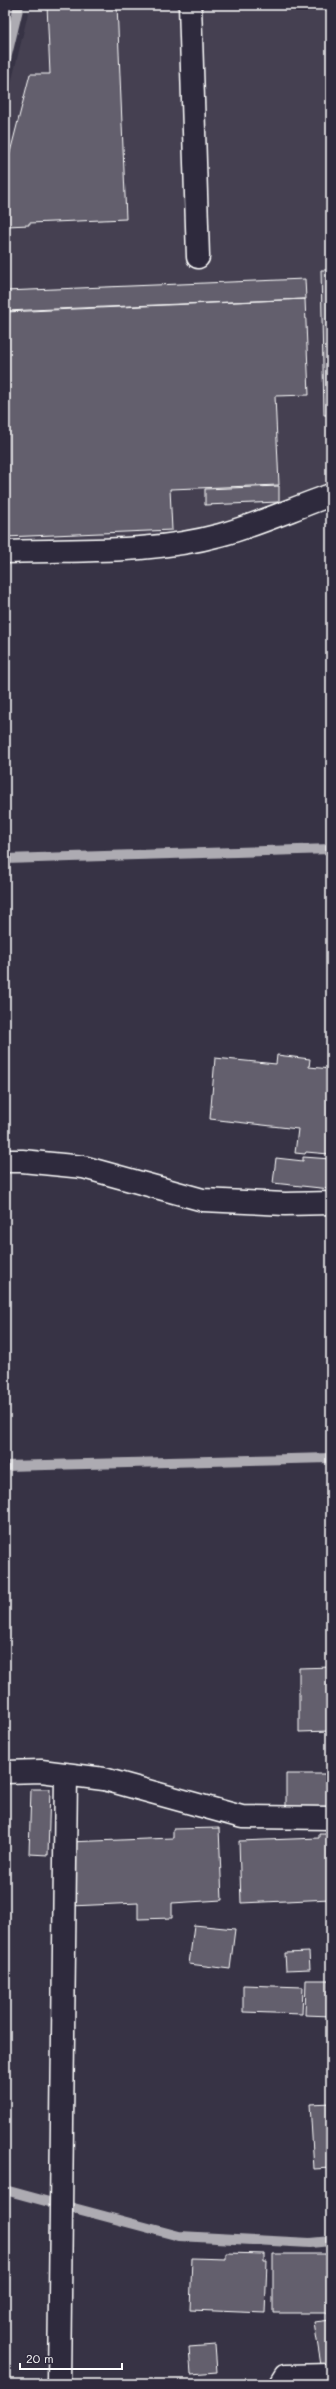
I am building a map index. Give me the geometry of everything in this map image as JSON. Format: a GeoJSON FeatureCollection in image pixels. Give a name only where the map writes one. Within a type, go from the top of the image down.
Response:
{"type":"FeatureCollection","features":[{"type":"Feature","properties":{"kind":"street"},"geometry":{"type":"LineString","coordinates":[[190,5],[198,257]]}},
{"type":"Feature","properties":{"kind":"street"},"geometry":{"type":"LineString","coordinates":[[5,552],[148,547],[186,542],[220,535],[331,495]]}},
{"type":"Feature","properties":{"kind":"street"},"geometry":{"type":"LineString","coordinates":[[5,1161],[22,1161],[84,1167],[203,1200],[285,1204],[331,1203]]}},
{"type":"Feature","properties":{"kind":"street"},"geometry":{"type":"LineString","coordinates":[[5,1772],[41,1771],[104,1779],[242,1818],[331,1818]]}},
{"type":"Feature","properties":{"kind":"street"},"geometry":{"type":"LineString","coordinates":[[59,2384],[66,1774]]}},
{"type":"Feature","properties":{"kind":"street"},"geometry":{"type":"LineString","coordinates":[[280,2384],[285,2376],[331,2375]]}},
{"type":"Feature","properties":{"kind":"shaded area"},"geometry":{"type":"Polygon","coordinates":[[[30,5],[331,5],[331,486],[219,528],[146,539],[5,544],[5,109],[30,5]]]}},
{"type":"Feature","properties":{"kind":"building"},"geometry":{"type":"Polygon","coordinates":[[[47,5],[117,5],[126,219],[29,223],[29,225],[7,226],[5,224],[5,172],[30,74],[50,74],[47,5]]]}},
{"type":"Feature","properties":{"kind":"building"},"geometry":{"type":"Polygon","coordinates":[[[321,270],[331,270],[331,415],[324,415],[321,270]]]}},
{"type":"Feature","properties":{"kind":"building"},"geometry":{"type":"Polygon","coordinates":[[[305,279],[306,299],[5,311],[5,291],[305,279]]]}},
{"type":"Feature","properties":{"kind":"building"},"geometry":{"type":"Polygon","coordinates":[[[305,299],[309,395],[275,396],[279,485],[170,489],[172,530],[5,537],[5,312],[305,299]]]}},
{"type":"Feature","properties":{"kind":"building"},"geometry":{"type":"Polygon","coordinates":[[[279,486],[279,502],[205,505],[205,489],[279,486]]]}},
{"type":"Feature","properties":{"kind":"building"},"geometry":{"type":"Polygon","coordinates":[[[277,1055],[310,1059],[309,1067],[331,1069],[329,1154],[306,1152],[305,1154],[295,1153],[298,1129],[210,1119],[215,1058],[276,1064],[277,1055]]]}},
{"type":"Feature","properties":{"kind":"building"},"geometry":{"type":"Polygon","coordinates":[[[303,1157],[331,1159],[330,1189],[273,1183],[276,1158],[303,1161],[303,1157]]]}},
{"type":"Feature","properties":{"kind":"building"},"geometry":{"type":"Polygon","coordinates":[[[331,1667],[331,1731],[299,1732],[299,1668],[331,1667]]]}},
{"type":"Feature","properties":{"kind":"building"},"geometry":{"type":"Polygon","coordinates":[[[286,1774],[331,1774],[331,1808],[286,1808],[286,1774]]]}},
{"type":"Feature","properties":{"kind":"building"},"geometry":{"type":"Polygon","coordinates":[[[31,1789],[50,1789],[48,1855],[29,1854],[31,1789]]]}},
{"type":"Feature","properties":{"kind":"building"},"geometry":{"type":"Polygon","coordinates":[[[219,1828],[222,1900],[172,1903],[172,1918],[138,1919],[138,1903],[71,1906],[68,1842],[173,1838],[173,1829],[219,1828]]]}},
{"type":"Feature","properties":{"kind":"building"},"geometry":{"type":"Polygon","coordinates":[[[319,1834],[331,1834],[331,1899],[241,1903],[239,1841],[319,1838],[319,1834]]]}},
{"type":"Feature","properties":{"kind":"building"},"geometry":{"type":"Polygon","coordinates":[[[194,1925],[235,1929],[230,1969],[189,1964],[194,1925]]]}},
{"type":"Feature","properties":{"kind":"building"},"geometry":{"type":"Polygon","coordinates":[[[309,1952],[310,1969],[286,1970],[285,1953],[309,1952]]]}},
{"type":"Feature","properties":{"kind":"building"},"geometry":{"type":"Polygon","coordinates":[[[306,1980],[331,1980],[331,2016],[305,2015],[306,1980]]]}},
{"type":"Feature","properties":{"kind":"building"},"geometry":{"type":"Polygon","coordinates":[[[243,1985],[303,1987],[302,2014],[243,2012],[243,1985]]]}},
{"type":"Feature","properties":{"kind":"building"},"geometry":{"type":"Polygon","coordinates":[[[331,2064],[331,2084],[329,2084],[331,2064]]]}},
{"type":"Feature","properties":{"kind":"building"},"geometry":{"type":"Polygon","coordinates":[[[331,2103],[331,2168],[314,2169],[310,2104],[331,2103]]]}},
{"type":"Feature","properties":{"kind":"building"},"geometry":{"type":"Polygon","coordinates":[[[226,2253],[264,2254],[264,2261],[267,2261],[265,2313],[190,2310],[192,2258],[226,2259],[226,2253]]]}},
{"type":"Feature","properties":{"kind":"building"},"geometry":{"type":"Polygon","coordinates":[[[273,2254],[331,2254],[331,2313],[273,2313],[273,2254]]]}},
{"type":"Feature","properties":{"kind":"building"},"geometry":{"type":"Polygon","coordinates":[[[331,2320],[331,2363],[321,2365],[314,2322],[331,2320]]]}},
{"type":"Feature","properties":{"kind":"building"},"geometry":{"type":"Polygon","coordinates":[[[215,2345],[217,2372],[191,2374],[189,2347],[215,2345]]]}},
{"type":"Feature","properties":{"kind":"waterway"},"geometry":{"type":"LineString","coordinates":[[5,63],[19,5]]}},
{"type":"Feature","properties":{"kind":"waterway"},"geometry":{"type":"LineString","coordinates":[[5,859],[331,849]]}},
{"type":"Feature","properties":{"kind":"waterway"},"geometry":{"type":"LineString","coordinates":[[5,1466],[331,1458]]}},
{"type":"Feature","properties":{"kind":"waterway"},"geometry":{"type":"LineString","coordinates":[[5,2190],[49,2202]]}},
{"type":"Feature","properties":{"kind":"waterway"},"geometry":{"type":"LineString","coordinates":[[70,2207],[179,2236],[310,2243],[331,2241]]}}]}
